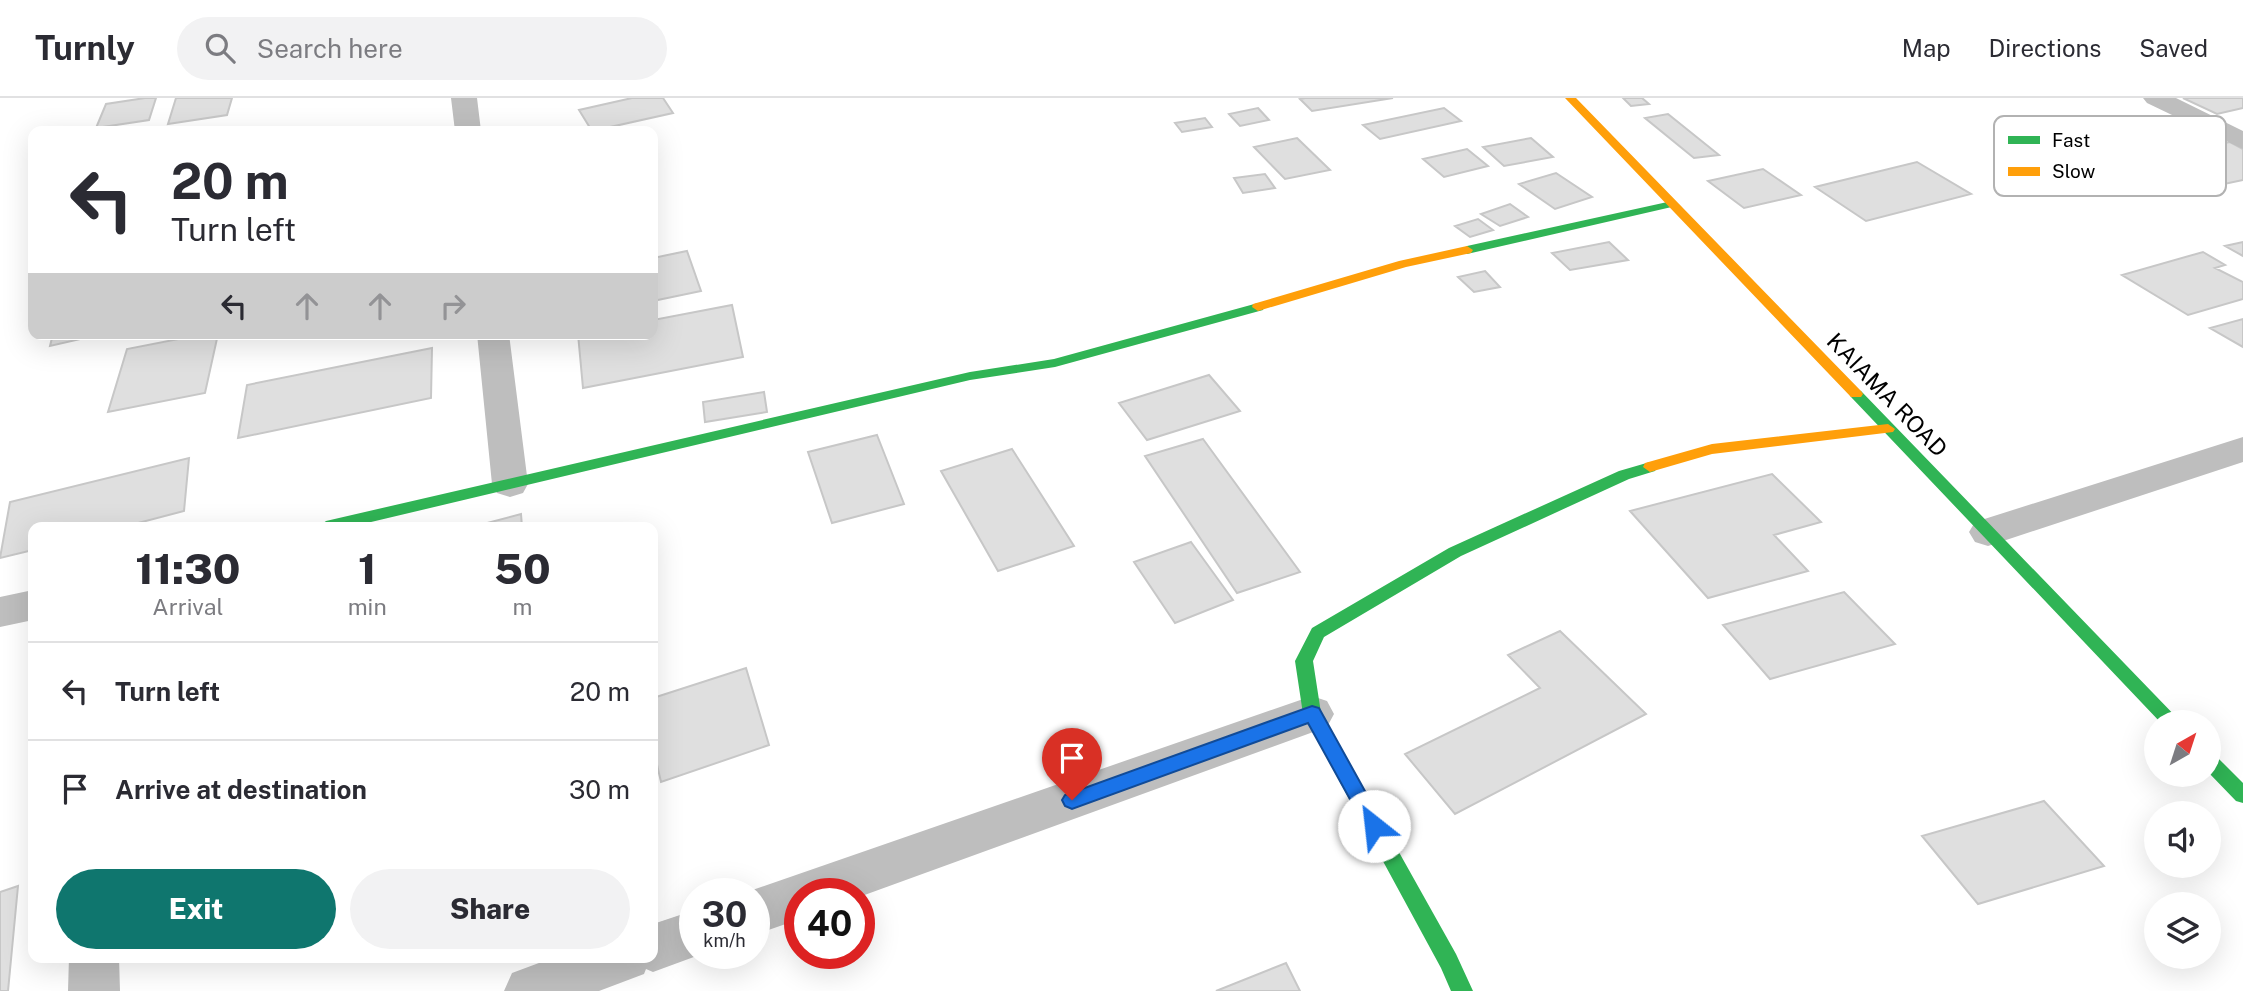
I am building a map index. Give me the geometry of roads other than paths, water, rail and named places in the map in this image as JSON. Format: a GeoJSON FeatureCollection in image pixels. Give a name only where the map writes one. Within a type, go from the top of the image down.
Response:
{"type":"FeatureCollection","features":[{"type":"Feature","properties":{"kind":"main road","name":"KAIAMA ROAD"},"geometry":{"type":"LineString","coordinates":[[1570,98],[2160,710]]}},
{"type":"Feature","properties":{"kind":"main road"},"geometry":{"type":"LineString","coordinates":[[347,522],[970,376],[1055,363],[1185,329],[1403,264],[1672,204]]}},
{"type":"Feature","properties":{"kind":"main road"},"geometry":{"type":"LineString","coordinates":[[1462,991],[1449,961],[1312,714],[1304,661],[1318,633],[1455,552],[1624,475],[1712,449],[1888,429]]}},
{"type":"Feature","properties":{"kind":"main road"},"geometry":{"type":"LineString","coordinates":[[2221,772],[2243,795]]}},
{"type":"Feature","properties":{"kind":"street"},"geometry":{"type":"LineString","coordinates":[[464,98],[467,126]]}},
{"type":"Feature","properties":{"kind":"street"},"geometry":{"type":"LineString","coordinates":[[2156,98],[2192,116]]}},
{"type":"Feature","properties":{"kind":"street"},"geometry":{"type":"LineString","coordinates":[[2226,133],[2243,141]]}},
{"type":"Feature","properties":{"kind":"street"},"geometry":{"type":"LineString","coordinates":[[494,340],[510,484]]}},
{"type":"Feature","properties":{"kind":"street"},"geometry":{"type":"LineString","coordinates":[[1988,532],[2243,449]]}},
{"type":"Feature","properties":{"kind":"street"},"geometry":{"type":"LineString","coordinates":[[0,612],[28,607]]}},
{"type":"Feature","properties":{"kind":"street"},"geometry":{"type":"LineString","coordinates":[[851,878],[1312,714]]}},
{"type":"Feature","properties":{"kind":"street"},"geometry":{"type":"LineString","coordinates":[[658,946],[679,939]]}},
{"type":"Feature","properties":{"kind":"street"},"geometry":{"type":"LineString","coordinates":[[94,963],[94,991]]}},
{"type":"Feature","properties":{"kind":"street"},"geometry":{"type":"LineString","coordinates":[[530,991],[609,963]]}}]}
